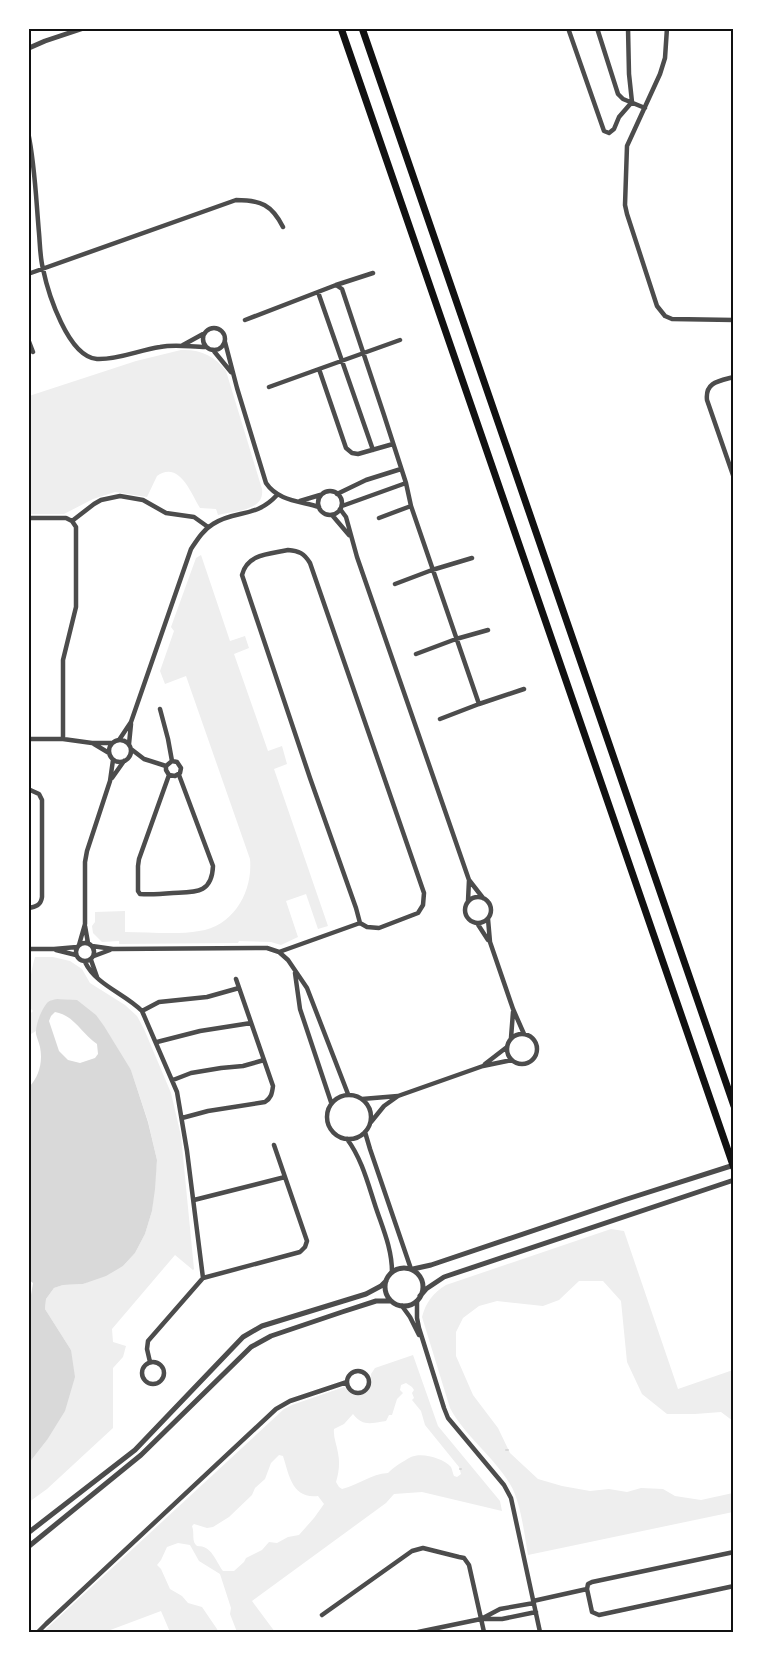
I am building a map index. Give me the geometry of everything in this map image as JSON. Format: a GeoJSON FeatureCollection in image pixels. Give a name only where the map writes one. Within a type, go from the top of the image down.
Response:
{"type":"FeatureCollection","features":[{"type":"Feature","properties":{"kind":"highway"},"geometry":{"type":"LineString","coordinates":[[341,28],[733,1166]]}},
{"type":"Feature","properties":{"kind":"highway"},"geometry":{"type":"LineString","coordinates":[[362,28],[734,1106]]}},
{"type":"Feature","properties":{"kind":"street"},"geometry":{"type":"LineString","coordinates":[[29,47],[84,28]]}},
{"type":"Feature","properties":{"kind":"street"},"geometry":{"type":"LineString","coordinates":[[568,28],[605,132],[609,133],[612,132],[619,117],[632,102],[628,28]]}},
{"type":"Feature","properties":{"kind":"street"},"geometry":{"type":"LineString","coordinates":[[597,28],[618,94],[623,99],[645,108]]}},
{"type":"Feature","properties":{"kind":"street"},"geometry":{"type":"LineString","coordinates":[[667,29],[665,58],[660,74],[627,146],[625,205],[627,214],[657,306],[665,316],[672,319],[734,320]]}},
{"type":"Feature","properties":{"kind":"street"},"geometry":{"type":"LineString","coordinates":[[28,132],[33,157],[42,269],[71,342],[82,353],[98,359],[159,347],[183,345],[206,347],[213,350],[233,374]]}},
{"type":"Feature","properties":{"kind":"street"},"geometry":{"type":"LineString","coordinates":[[28,274],[236,200],[258,201],[277,215],[283,227]]}},
{"type":"Feature","properties":{"kind":"street"},"geometry":{"type":"LineString","coordinates":[[244,320],[373,273]]}},
{"type":"Feature","properties":{"kind":"street"},"geometry":{"type":"LineString","coordinates":[[336,285],[342,289],[432,570],[480,705]]}},
{"type":"Feature","properties":{"kind":"street"},"geometry":{"type":"LineString","coordinates":[[318,292],[373,450]]}},
{"type":"Feature","properties":{"kind":"street"},"geometry":{"type":"LineString","coordinates":[[183,345],[212,327],[222,331],[266,483],[277,495],[319,507]]}},
{"type":"Feature","properties":{"kind":"street"},"geometry":{"type":"LineString","coordinates":[[203,334],[202,341],[206,347]]}},
{"type":"Feature","properties":{"kind":"street"},"geometry":{"type":"LineString","coordinates":[[28,339],[33,352]]}},
{"type":"Feature","properties":{"kind":"street"},"geometry":{"type":"LineString","coordinates":[[269,387],[400,340]]}},
{"type":"Feature","properties":{"kind":"street"},"geometry":{"type":"LineString","coordinates":[[213,350],[225,342]]}},
{"type":"Feature","properties":{"kind":"street"},"geometry":{"type":"LineString","coordinates":[[319,369],[346,448],[358,454],[393,444]]}},
{"type":"Feature","properties":{"kind":"street"},"geometry":{"type":"LineString","coordinates":[[734,377],[714,384],[706,394],[734,478]]}},
{"type":"Feature","properties":{"kind":"street"},"geometry":{"type":"LineString","coordinates":[[337,494],[366,480],[401,469]]}},
{"type":"Feature","properties":{"kind":"street"},"geometry":{"type":"LineString","coordinates":[[332,515],[341,508],[406,483]]}},
{"type":"Feature","properties":{"kind":"street"},"geometry":{"type":"LineString","coordinates":[[300,501],[331,491],[341,499],[341,508],[346,517],[350,537],[469,880],[489,903],[490,942],[524,1034]]}},
{"type":"Feature","properties":{"kind":"street"},"geometry":{"type":"LineString","coordinates":[[119,740],[131,722],[191,549],[208,527],[220,520],[256,511],[270,503],[277,495]]}},
{"type":"Feature","properties":{"kind":"street"},"geometry":{"type":"LineString","coordinates":[[322,495],[318,500],[319,507],[324,513],[332,515],[350,537]]}},
{"type":"Feature","properties":{"kind":"street"},"geometry":{"type":"LineString","coordinates":[[72,521],[93,504],[120,496],[143,500],[166,513],[194,517],[208,527]]}},
{"type":"Feature","properties":{"kind":"street"},"geometry":{"type":"LineString","coordinates":[[379,518],[411,506]]}},
{"type":"Feature","properties":{"kind":"street"},"geometry":{"type":"LineString","coordinates":[[28,518],[66,518],[76,527],[76,607],[63,660],[63,739]]}},
{"type":"Feature","properties":{"kind":"street"},"geometry":{"type":"LineString","coordinates":[[279,952],[360,923],[367,927],[379,928],[418,913],[424,900],[424,893],[310,563],[304,555],[297,551],[288,550],[258,556],[244,567],[242,575],[245,587],[360,923]]}},
{"type":"Feature","properties":{"kind":"street"},"geometry":{"type":"LineString","coordinates":[[395,584],[471,558]]}},
{"type":"Feature","properties":{"kind":"street"},"geometry":{"type":"LineString","coordinates":[[416,654],[488,630]]}},
{"type":"Feature","properties":{"kind":"street"},"geometry":{"type":"LineString","coordinates":[[440,719],[524,689]]}},
{"type":"Feature","properties":{"kind":"street"},"geometry":{"type":"LineString","coordinates":[[160,709],[172,762]]}},
{"type":"Feature","properties":{"kind":"street"},"geometry":{"type":"LineString","coordinates":[[110,781],[131,754],[131,722]]}},
{"type":"Feature","properties":{"kind":"street"},"geometry":{"type":"LineString","coordinates":[[28,740],[63,739],[92,743],[126,741],[144,759]]}},
{"type":"Feature","properties":{"kind":"street"},"geometry":{"type":"LineString","coordinates":[[92,743],[109,753],[113,760],[110,781],[85,862],[85,924],[97,977]]}},
{"type":"Feature","properties":{"kind":"street"},"geometry":{"type":"LineString","coordinates":[[109,753],[112,743]]}},
{"type":"Feature","properties":{"kind":"street"},"geometry":{"type":"LineString","coordinates":[[113,760],[120,762],[144,759],[166,766]]}},
{"type":"Feature","properties":{"kind":"street"},"geometry":{"type":"LineString","coordinates":[[166,766],[172,762],[180,765],[179,775],[213,866],[212,877],[210,883],[197,892],[140,894],[138,891],[139,859],[169,775]]}},
{"type":"Feature","properties":{"kind":"street"},"geometry":{"type":"LineString","coordinates":[[166,766],[169,775],[173,777],[179,775]]}},
{"type":"Feature","properties":{"kind":"street"},"geometry":{"type":"LineString","coordinates":[[28,789],[39,795],[42,800],[42,897],[39,905],[28,908]]}},
{"type":"Feature","properties":{"kind":"street"},"geometry":{"type":"LineString","coordinates":[[469,880],[466,914],[469,920],[477,923],[488,919]]}},
{"type":"Feature","properties":{"kind":"street"},"geometry":{"type":"LineString","coordinates":[[468,902],[475,898],[483,898]]}},
{"type":"Feature","properties":{"kind":"street"},"geometry":{"type":"LineString","coordinates":[[477,923],[490,942]]}},
{"type":"Feature","properties":{"kind":"street"},"geometry":{"type":"LineString","coordinates":[[76,955],[85,924]]}},
{"type":"Feature","properties":{"kind":"street"},"geometry":{"type":"LineString","coordinates":[[28,949],[90,945],[112,949],[267,948],[279,952],[288,960],[307,988],[348,1095]]}},
{"type":"Feature","properties":{"kind":"street"},"geometry":{"type":"LineString","coordinates":[[54,949],[76,955],[104,984],[134,1002],[142,1011],[157,1042],[173,1080],[183,1118],[203,1278]]}},
{"type":"Feature","properties":{"kind":"street"},"geometry":{"type":"LineString","coordinates":[[85,962],[112,949]]}},
{"type":"Feature","properties":{"kind":"street"},"geometry":{"type":"LineString","coordinates":[[295,971],[300,1009],[331,1102]]}},
{"type":"Feature","properties":{"kind":"street"},"geometry":{"type":"LineString","coordinates":[[183,1118],[208,1111],[265,1102],[272,1094],[273,1086],[236,979]]}},
{"type":"Feature","properties":{"kind":"street"},"geometry":{"type":"LineString","coordinates":[[142,1011],[159,1002],[207,997],[239,988]]}},
{"type":"Feature","properties":{"kind":"street"},"geometry":{"type":"LineString","coordinates":[[483,1066],[507,1047],[511,1038],[513,1009]]}},
{"type":"Feature","properties":{"kind":"street"},"geometry":{"type":"LineString","coordinates":[[157,1042],[200,1031],[251,1023]]}},
{"type":"Feature","properties":{"kind":"street"},"geometry":{"type":"LineString","coordinates":[[362,1099],[398,1096],[483,1066],[512,1060],[526,1063],[534,1057],[536,1043],[533,1039],[524,1034],[511,1038]]}},
{"type":"Feature","properties":{"kind":"street"},"geometry":{"type":"LineString","coordinates":[[507,1047],[512,1060]]}},
{"type":"Feature","properties":{"kind":"street"},"geometry":{"type":"LineString","coordinates":[[173,1080],[264,1060]]}},
{"type":"Feature","properties":{"kind":"street"},"geometry":{"type":"LineString","coordinates":[[370,1122],[369,1108],[359,1097],[348,1095],[337,1097],[327,1108],[327,1123],[335,1135],[347,1139],[357,1138],[365,1132],[370,1122],[384,1106],[398,1096]]}},
{"type":"Feature","properties":{"kind":"street"},"geometry":{"type":"LineString","coordinates":[[365,1132],[412,1269],[422,1279],[423,1288],[419,1299],[418,1321],[444,1408],[448,1418],[504,1485],[511,1498],[540,1632]]}},
{"type":"Feature","properties":{"kind":"street"},"geometry":{"type":"LineString","coordinates":[[347,1139],[359,1157],[389,1246],[392,1272]]}},
{"type":"Feature","properties":{"kind":"street"},"geometry":{"type":"LineString","coordinates":[[150,1362],[148,1341],[203,1278],[300,1252],[305,1247],[307,1241],[274,1145]]}},
{"type":"Feature","properties":{"kind":"street"},"geometry":{"type":"LineString","coordinates":[[28,1533],[135,1450],[225,1354],[248,1333],[262,1326],[366,1294],[381,1286],[392,1272],[401,1268],[412,1269],[431,1265],[613,1203],[733,1166]]}},
{"type":"Feature","properties":{"kind":"street"},"geometry":{"type":"LineString","coordinates":[[194,1200],[285,1177]]}},
{"type":"Feature","properties":{"kind":"street"},"geometry":{"type":"LineString","coordinates":[[402,1306],[410,1305],[419,1299],[426,1289],[444,1277],[734,1180]]}},
{"type":"Feature","properties":{"kind":"street"},"geometry":{"type":"LineString","coordinates":[[386,1281],[386,1293],[392,1301]]}},
{"type":"Feature","properties":{"kind":"street"},"geometry":{"type":"LineString","coordinates":[[28,1547],[141,1455],[244,1353],[258,1342],[376,1301],[392,1301],[402,1306],[413,1323],[427,1354]]}},
{"type":"Feature","properties":{"kind":"street"},"geometry":{"type":"LineString","coordinates":[[150,1362],[158,1362],[164,1368],[165,1375],[157,1384],[150,1384],[142,1376],[142,1369],[150,1362]]}},
{"type":"Feature","properties":{"kind":"street"},"geometry":{"type":"LineString","coordinates":[[356,1370],[364,1372],[369,1379],[368,1388],[360,1393],[351,1390],[347,1382],[349,1374],[356,1370]]}},
{"type":"Feature","properties":{"kind":"street"},"geometry":{"type":"LineString","coordinates":[[38,1632],[276,1409],[290,1401],[347,1382]]}},
{"type":"Feature","properties":{"kind":"street"},"geometry":{"type":"LineString","coordinates":[[322,1616],[412,1551],[423,1548],[459,1557],[469,1565],[484,1632]]}},
{"type":"Feature","properties":{"kind":"street"},"geometry":{"type":"LineString","coordinates":[[734,1552],[592,1581],[588,1584],[587,1589],[592,1612],[599,1615],[734,1586]]}},
{"type":"Feature","properties":{"kind":"street"},"geometry":{"type":"LineString","coordinates":[[481,1619],[500,1609],[587,1589]]}},
{"type":"Feature","properties":{"kind":"street"},"geometry":{"type":"LineString","coordinates":[[418,1632],[481,1619],[502,1619],[536,1612]]}},
{"type":"Feature","properties":{"kind":"shaded area"},"geometry":{"type":"Polygon","coordinates":[[[181,350],[206,354],[226,371],[262,489],[259,502],[247,509],[218,515],[216,509],[200,508],[183,480],[172,472],[165,472],[157,476],[147,497],[115,492],[93,499],[64,514],[29,514],[29,396],[136,361],[181,350]]]}},
{"type":"Feature","properties":{"kind":"shaded area"},"geometry":{"type":"Polygon","coordinates":[[[201,555],[230,641],[245,636],[249,648],[234,654],[268,751],[282,746],[287,764],[274,769],[328,926],[318,929],[306,894],[286,901],[298,937],[281,945],[271,942],[239,941],[238,943],[119,944],[119,941],[102,942],[93,933],[95,912],[125,911],[125,932],[199,931],[211,928],[231,914],[239,905],[248,883],[250,859],[186,676],[165,684],[160,671],[174,631],[171,627],[196,558],[201,555]]]}},
{"type":"Feature","properties":{"kind":"shaded area"},"geometry":{"type":"Polygon","coordinates":[[[35,957],[53,957],[70,961],[82,969],[90,983],[125,1005],[137,1016],[144,1029],[171,1093],[181,1136],[194,1269],[175,1255],[112,1329],[113,1342],[126,1346],[123,1357],[113,1368],[113,1428],[47,1489],[29,1502],[29,1463],[47,1440],[71,1350],[45,1309],[46,1299],[54,1288],[83,1284],[123,1266],[135,1253],[145,1234],[152,1211],[157,1160],[148,1121],[131,1070],[70,1000],[57,999],[43,1010],[36,1031],[29,1038],[29,1015],[33,1011],[29,1007],[30,988],[35,957]]]}},
{"type":"Feature","properties":{"kind":"shaded area"},"geometry":{"type":"Polygon","coordinates":[[[77,1000],[96,1015],[104,1026],[131,1070],[148,1122],[157,1160],[152,1211],[145,1234],[135,1253],[123,1266],[106,1276],[83,1284],[54,1288],[46,1299],[45,1309],[71,1350],[75,1377],[65,1411],[29,1463],[28,1296],[31,1295],[33,1283],[28,1279],[29,1087],[38,1074],[40,1064],[41,1053],[36,1030],[41,1012],[49,1001],[77,1000]],[[55,1012],[49,1021],[59,1051],[68,1060],[80,1063],[95,1058],[98,1054],[97,1044],[73,1021],[55,1012]]]}},
{"type":"Feature","properties":{"kind":"shaded area"},"geometry":{"type":"Polygon","coordinates":[[[611,1229],[624,1231],[678,1389],[733,1370],[733,1421],[721,1412],[667,1414],[642,1394],[627,1362],[621,1301],[603,1281],[579,1281],[559,1300],[543,1306],[497,1301],[479,1306],[463,1318],[456,1332],[456,1356],[473,1395],[498,1428],[510,1453],[538,1479],[590,1491],[609,1489],[627,1492],[641,1488],[663,1489],[675,1496],[701,1500],[733,1493],[733,1512],[528,1555],[522,1518],[514,1491],[496,1464],[463,1428],[450,1408],[422,1317],[431,1298],[446,1285],[611,1229]]]}},
{"type":"Feature","properties":{"kind":"shaded area"},"geometry":{"type":"Polygon","coordinates":[[[413,1355],[438,1426],[500,1501],[502,1511],[422,1492],[394,1494],[386,1503],[252,1601],[275,1632],[237,1632],[220,1574],[199,1561],[190,1545],[178,1543],[167,1547],[157,1565],[170,1589],[182,1596],[188,1603],[202,1607],[218,1632],[170,1632],[161,1611],[105,1632],[43,1632],[284,1409],[344,1387],[353,1395],[364,1394],[371,1386],[371,1374],[375,1368],[413,1355]],[[406,1383],[401,1385],[400,1390],[403,1393],[397,1399],[392,1415],[389,1415],[386,1421],[364,1422],[353,1414],[344,1424],[334,1429],[339,1460],[336,1482],[342,1489],[376,1475],[388,1473],[402,1462],[416,1456],[438,1459],[451,1467],[454,1476],[461,1474],[459,1467],[425,1425],[421,1411],[412,1400],[414,1390],[406,1383]],[[279,1455],[271,1463],[265,1479],[229,1517],[213,1527],[207,1528],[194,1524],[192,1526],[195,1544],[210,1551],[223,1571],[234,1571],[246,1558],[262,1550],[269,1542],[277,1543],[288,1537],[299,1535],[324,1504],[318,1496],[302,1494],[297,1490],[290,1478],[283,1456],[279,1455]]]}}]}
